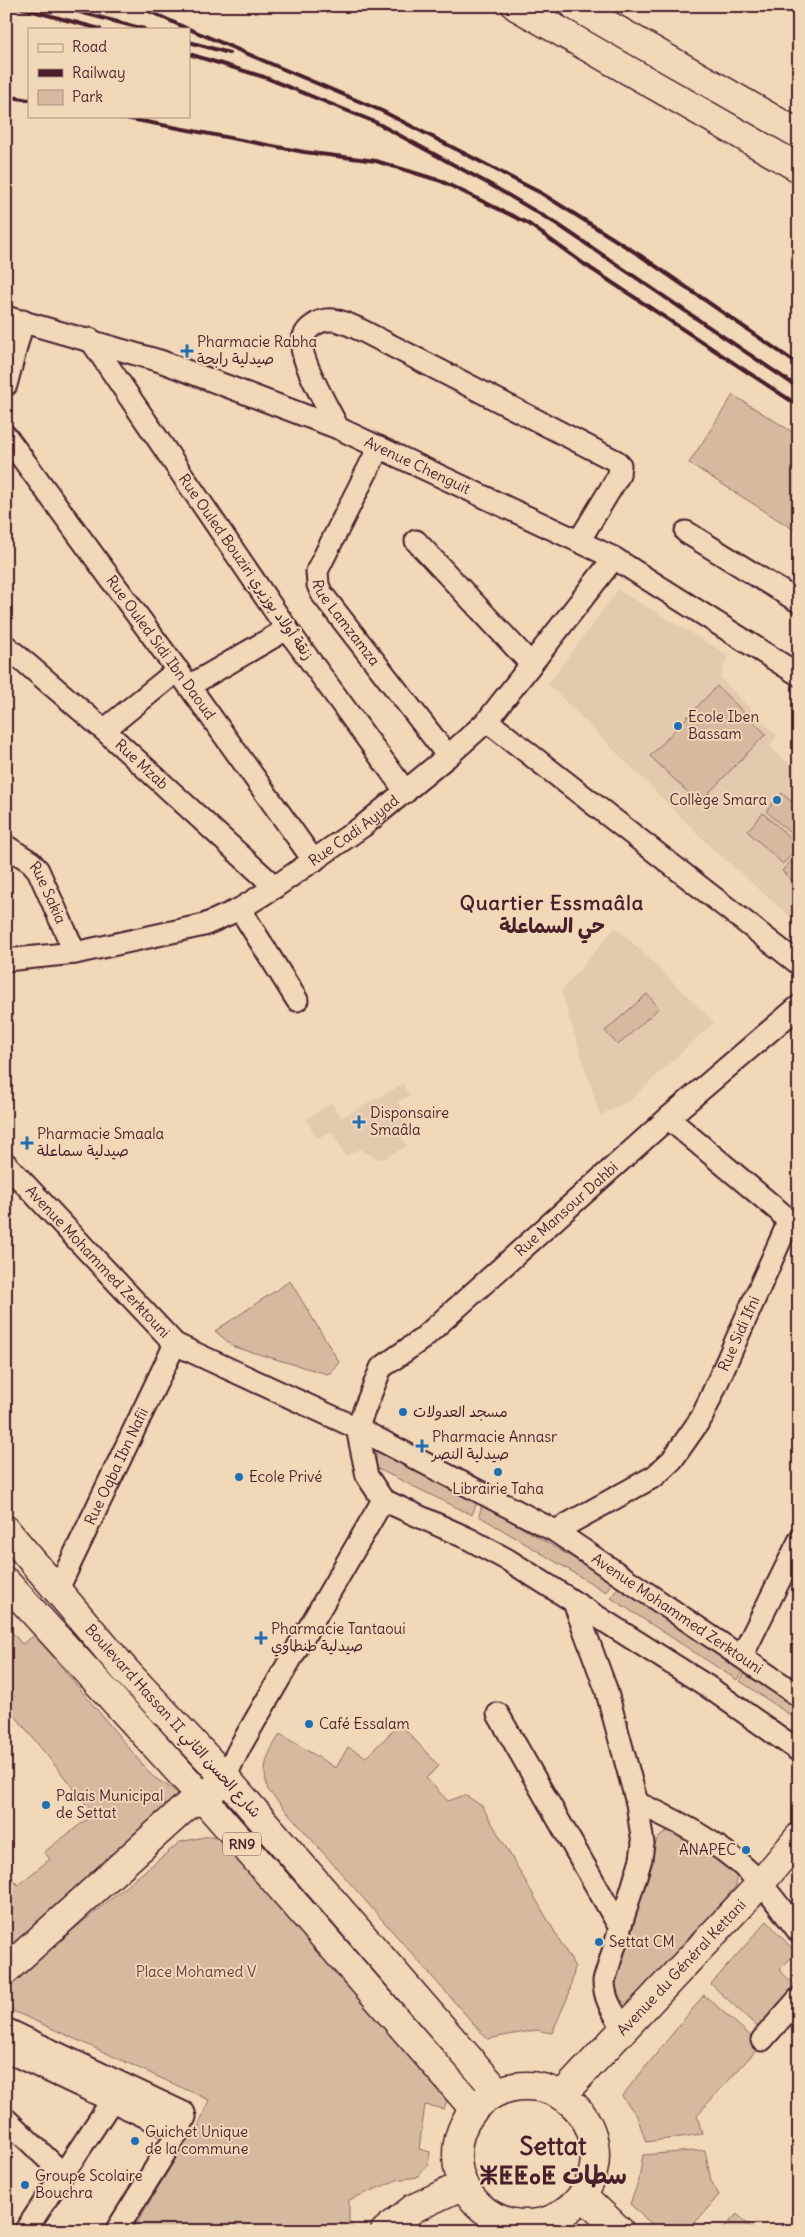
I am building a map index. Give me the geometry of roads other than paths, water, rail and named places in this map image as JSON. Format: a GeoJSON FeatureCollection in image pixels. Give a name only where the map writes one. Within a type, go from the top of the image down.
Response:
{"type":"FeatureCollection","features":[{"type":"Feature","properties":{"kind":"main road"},"geometry":{"type":"LineString","coordinates":[[516,6],[799,168]]}},
{"type":"Feature","properties":{"kind":"main road"},"geometry":{"type":"LineString","coordinates":[[575,6],[799,134]]}},
{"type":"Feature","properties":{"kind":"main road","name":"Boulevard Hassan II شارع الحسن الثاني"},"geometry":{"type":"LineString","coordinates":[[6,1530],[125,1670],[220,1771],[498,2092]]}},
{"type":"Feature","properties":{"kind":"main road","name":"Boulevard Hassan II شارع الحسن الثاني"},"geometry":{"type":"LineString","coordinates":[[6,1582],[474,2109]]}},
{"type":"Feature","properties":{"kind":"main road"},"geometry":{"type":"LineString","coordinates":[[6,1970],[220,1771]]}},
{"type":"Feature","properties":{"kind":"main road","name":"Avenue du Général Kettani"},"geometry":{"type":"LineString","coordinates":[[562,2096],[761,1883],[799,1837]]}},
{"type":"Feature","properties":{"kind":"main road"},"geometry":{"type":"LineString","coordinates":[[530,2086],[562,2096],[575,2106],[585,2120],[593,2141],[595,2152],[592,2174],[582,2195],[569,2208],[560,2224],[528,2224],[502,2220],[483,2209],[464,2185],[458,2165],[458,2145],[463,2126],[474,2109],[498,2092],[509,2088],[530,2086]]}},
{"type":"Feature","properties":{"kind":"main road"},"geometry":{"type":"LineString","coordinates":[[385,2231],[414,2208],[464,2185]]}},
{"type":"Feature","properties":{"kind":"main road"},"geometry":{"type":"LineString","coordinates":[[582,2195],[620,2231]]}},
{"type":"Feature","properties":{"kind":"street","name":"Avenue Chenguit"},"geometry":{"type":"LineString","coordinates":[[15,319],[90,339],[209,378],[338,428],[614,558],[799,675]]}},
{"type":"Feature","properties":{"kind":"street"},"geometry":{"type":"LineString","coordinates":[[6,385],[15,319]]}},
{"type":"Feature","properties":{"kind":"street"},"geometry":{"type":"LineString","coordinates":[[338,428],[302,354],[304,335],[312,325],[331,319],[361,330],[616,461],[620,465],[619,475],[579,542]]}},
{"type":"Feature","properties":{"kind":"street","name":"Rue Ouled Bouziri زنقة أولاد بوزيري"},"geometry":{"type":"LineString","coordinates":[[90,339],[287,629],[406,792]]}},
{"type":"Feature","properties":{"kind":"street","name":"Rue Ouled Sidi Ibn Daoud"},"geometry":{"type":"LineString","coordinates":[[6,436],[314,861]]}},
{"type":"Feature","properties":{"kind":"street","name":"Rue Lamzamza"},"geometry":{"type":"LineString","coordinates":[[379,447],[317,571],[318,585],[322,594],[448,756]]}},
{"type":"Feature","properties":{"kind":"street"},"geometry":{"type":"LineString","coordinates":[[686,532],[799,602]]}},
{"type":"Feature","properties":{"kind":"street"},"geometry":{"type":"LineString","coordinates":[[416,541],[531,664]]}},
{"type":"Feature","properties":{"kind":"street","name":"Rue Cadi Ayyad"},"geometry":{"type":"LineString","coordinates":[[6,960],[75,953],[204,925],[240,909],[275,887],[314,861],[406,792],[486,720],[614,558]]}},
{"type":"Feature","properties":{"kind":"street"},"geometry":{"type":"LineString","coordinates":[[104,730],[183,678],[287,629]]}},
{"type":"Feature","properties":{"kind":"street","name":"Rue Mzab"},"geometry":{"type":"LineString","coordinates":[[6,646],[104,730],[275,887]]}},
{"type":"Feature","properties":{"kind":"street"},"geometry":{"type":"LineString","coordinates":[[486,720],[799,964]]}},
{"type":"Feature","properties":{"kind":"street","name":"Rue Sakia"},"geometry":{"type":"LineString","coordinates":[[6,846],[31,862],[38,870],[75,953]]}},
{"type":"Feature","properties":{"kind":"street"},"geometry":{"type":"LineString","coordinates":[[240,909],[297,1000]]}},
{"type":"Feature","properties":{"kind":"street","name":"Rue Mansour Dahbi"},"geometry":{"type":"LineString","coordinates":[[357,1428],[381,1368],[422,1339],[668,1118],[799,1006]]}},
{"type":"Feature","properties":{"kind":"street","name":"Rue Sidi Ifni"},"geometry":{"type":"LineString","coordinates":[[555,1531],[655,1476],[672,1460],[702,1416],[785,1230],[787,1221],[780,1212],[668,1118]]}},
{"type":"Feature","properties":{"kind":"street","name":"Avenue Mohammed Zerktouni"},"geometry":{"type":"LineString","coordinates":[[6,1164],[175,1344],[357,1428],[555,1531],[799,1696]]}},
{"type":"Feature","properties":{"kind":"street","name":"Rue Oqba Ibn Nafii"},"geometry":{"type":"LineString","coordinates":[[56,1591],[175,1344]]}},
{"type":"Feature","properties":{"kind":"street"},"geometry":{"type":"LineString","coordinates":[[357,1428],[367,1476],[383,1500],[508,1560],[707,1686],[799,1751]]}},
{"type":"Feature","properties":{"kind":"street"},"geometry":{"type":"LineString","coordinates":[[220,1771],[241,1745],[383,1500]]}},
{"type":"Feature","properties":{"kind":"street"},"geometry":{"type":"LineString","coordinates":[[742,1656],[799,1541]]}},
{"type":"Feature","properties":{"kind":"street"},"geometry":{"type":"LineString","coordinates":[[575,1604],[606,1689],[637,1803],[643,1844],[641,1859],[619,1926],[604,1981],[604,1993],[624,2029]]}},
{"type":"Feature","properties":{"kind":"street"},"geometry":{"type":"LineString","coordinates":[[498,1714],[619,1926]]}},
{"type":"Feature","properties":{"kind":"street"},"geometry":{"type":"LineString","coordinates":[[637,1803],[683,1825],[733,1858],[761,1883],[799,1932]]}},
{"type":"Feature","properties":{"kind":"street"},"geometry":{"type":"LineString","coordinates":[[762,2040],[799,1998]]}},
{"type":"Feature","properties":{"kind":"street"},"geometry":{"type":"LineString","coordinates":[[6,2029],[181,2110],[185,2117],[178,2132],[116,2231]]}},
{"type":"Feature","properties":{"kind":"street"},"geometry":{"type":"LineString","coordinates":[[6,2051],[178,2132]]}},
{"type":"Feature","properties":{"kind":"street"},"geometry":{"type":"LineString","coordinates":[[25,2231],[107,2108],[110,2100]]}},
{"type":"Feature","properties":{"kind":"street"},"geometry":{"type":"LineString","coordinates":[[6,2118],[63,2174]]}},
{"type":"Feature","properties":{"kind":"railway"},"geometry":{"type":"LineString","coordinates":[[14,6],[96,28]]}},
{"type":"Feature","properties":{"kind":"railway"},"geometry":{"type":"LineString","coordinates":[[57,6],[140,28]]}},
{"type":"Feature","properties":{"kind":"railway"},"geometry":{"type":"LineString","coordinates":[[138,6],[186,28]]}},
{"type":"Feature","properties":{"kind":"railway"},"geometry":{"type":"LineString","coordinates":[[190,29],[382,111],[541,193],[641,256],[799,365]]}},
{"type":"Feature","properties":{"kind":"railway"},"geometry":{"type":"LineString","coordinates":[[190,42],[229,53]]}},
{"type":"Feature","properties":{"kind":"railway"},"geometry":{"type":"LineString","coordinates":[[190,54],[264,77],[375,122],[491,185],[557,224],[799,388]]}},
{"type":"Feature","properties":{"kind":"railway"},"geometry":{"type":"LineString","coordinates":[[6,96],[28,100]]}},
{"type":"Feature","properties":{"kind":"railway"},"geometry":{"type":"LineString","coordinates":[[126,118],[304,152],[376,161],[441,181],[529,224],[584,264],[799,406]]}},
{"type":"Feature","properties":{"kind":"place","name":"Pharmacie Rabha صيدلية رابحة"},"geometry":{"type":"Point","coordinates":[187,351]}},
{"type":"Feature","properties":{"kind":"place","name":"Ecole Iben Bassam"},"geometry":{"type":"Point","coordinates":[678,726]}},
{"type":"Feature","properties":{"kind":"place","name":"Collège Smara"},"geometry":{"type":"Point","coordinates":[777,800]}},
{"type":"Feature","properties":{"kind":"place","name":"Disponsaire Smaâla"},"geometry":{"type":"Point","coordinates":[359,1122]}},
{"type":"Feature","properties":{"kind":"place","name":"Pharmacie Smaala صيدلية سماعلة"},"geometry":{"type":"Point","coordinates":[27,1143]}},
{"type":"Feature","properties":{"kind":"place","name":"مسجد العدولات"},"geometry":{"type":"Point","coordinates":[403,1412]}},
{"type":"Feature","properties":{"kind":"place","name":"Pharmacie Annasr صيدلية النصر"},"geometry":{"type":"Point","coordinates":[422,1446]}},
{"type":"Feature","properties":{"kind":"place","name":"Librairie Taha"},"geometry":{"type":"Point","coordinates":[498,1472]}},
{"type":"Feature","properties":{"kind":"place","name":"Ecole Privé"},"geometry":{"type":"Point","coordinates":[239,1477]}},
{"type":"Feature","properties":{"kind":"place","name":"Pharmacie Tantaoui صيدلية طنطاوي"},"geometry":{"type":"Point","coordinates":[261,1638]}},
{"type":"Feature","properties":{"kind":"place","name":"Café Essalam"},"geometry":{"type":"Point","coordinates":[309,1724]}},
{"type":"Feature","properties":{"kind":"place","name":"Palais Municipal de Settat"},"geometry":{"type":"Point","coordinates":[46,1805]}},
{"type":"Feature","properties":{"kind":"place","name":"ANAPEC"},"geometry":{"type":"Point","coordinates":[746,1850]}},
{"type":"Feature","properties":{"kind":"place","name":"Settat CM"},"geometry":{"type":"Point","coordinates":[599,1942]}},
{"type":"Feature","properties":{"kind":"place","name":"Guichet Unique de la commune"},"geometry":{"type":"Point","coordinates":[135,2141]}},
{"type":"Feature","properties":{"kind":"place","name":"Groupe Scolaire Bouchra"},"geometry":{"type":"Point","coordinates":[25,2185]}},
{"type":"Feature","properties":{"kind":"district","name":"Quartier Essmaâla حي السماعلة"},"geometry":{"type":"Point","coordinates":[552,914]}},
{"type":"Feature","properties":{"kind":"district","name":"Settat ⵥⵟⵟⴰⵟ سطات"},"geometry":{"type":"Point","coordinates":[553,2160]}},
{"type":"Feature","properties":{"kind":"park label","name":"Place Mohamed V"},"geometry":{"type":"Point","coordinates":[196,1972]}}]}
